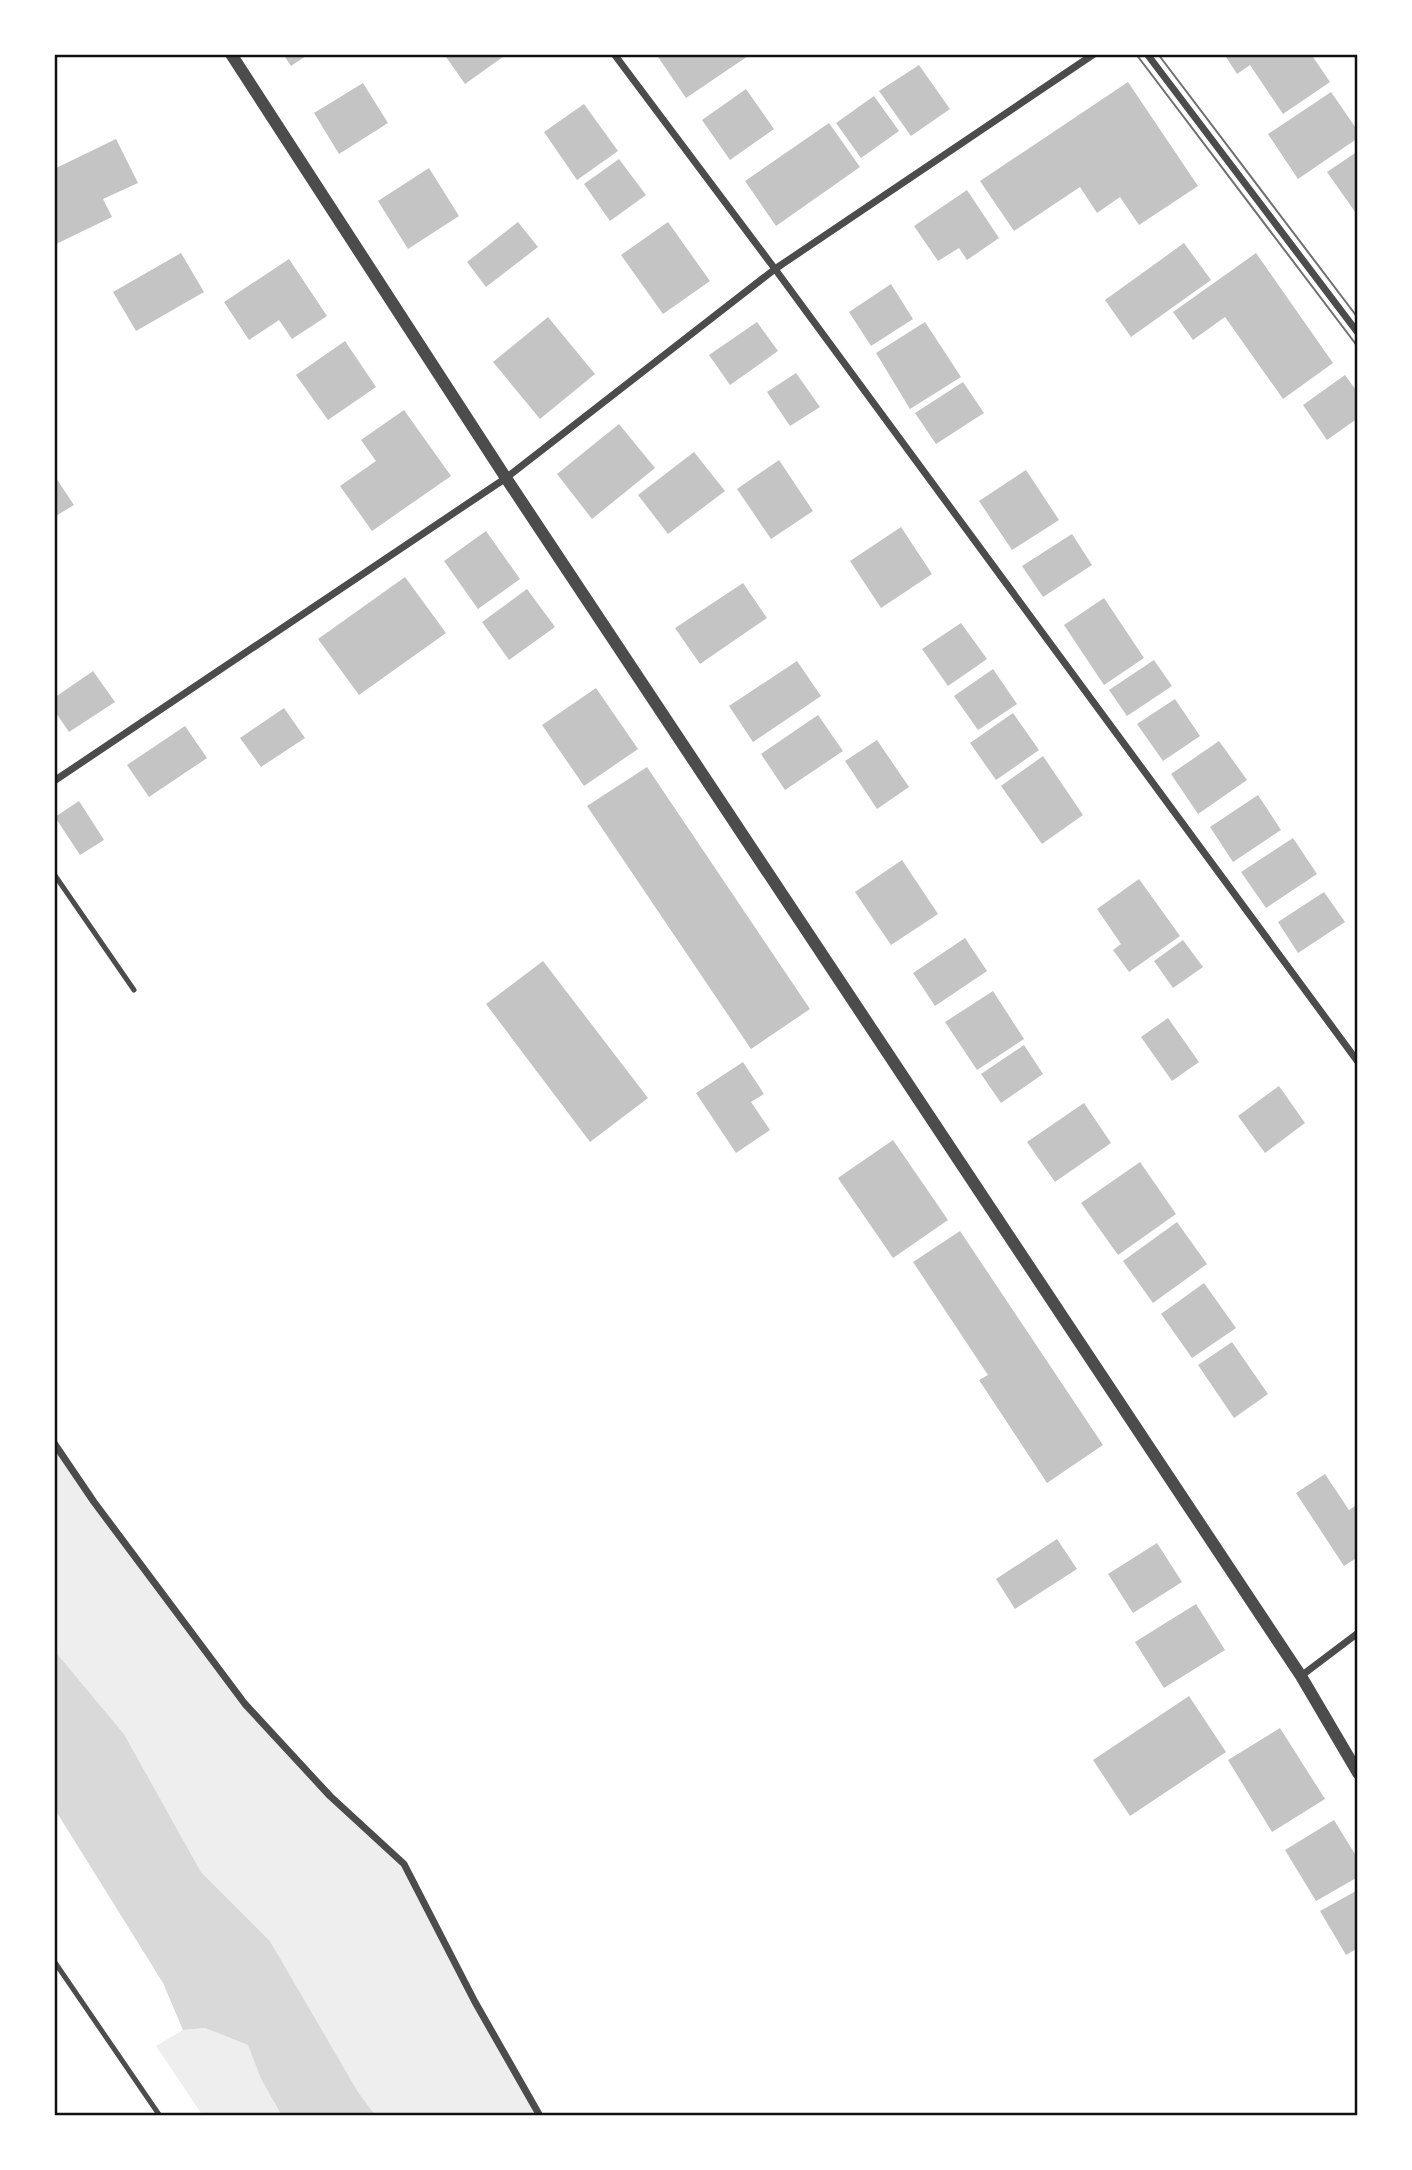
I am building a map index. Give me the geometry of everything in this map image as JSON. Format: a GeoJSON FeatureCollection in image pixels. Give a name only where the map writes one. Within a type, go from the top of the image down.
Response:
{"type":"FeatureCollection","features":[{"type":"Feature","properties":{"kind":"street"},"geometry":{"type":"LineString","coordinates":[[231,54],[506,478],[1301,1676],[1358,1773]]}},
{"type":"Feature","properties":{"kind":"street"},"geometry":{"type":"LineString","coordinates":[[614,54],[1358,1062]]}},
{"type":"Feature","properties":{"kind":"street"},"geometry":{"type":"LineString","coordinates":[[54,780],[506,478],[775,269],[1094,54]]}},
{"type":"Feature","properties":{"kind":"street"},"geometry":{"type":"LineString","coordinates":[[1147,54],[1358,333]]}},
{"type":"Feature","properties":{"kind":"street"},"geometry":{"type":"LineString","coordinates":[[54,1443],[94,1502],[245,1704],[330,1796],[404,1864],[475,2003],[540,2116]]}},
{"type":"Feature","properties":{"kind":"street"},"geometry":{"type":"LineString","coordinates":[[1301,1676],[1358,1633]]}},
{"type":"Feature","properties":{"kind":"lane"},"geometry":{"type":"LineString","coordinates":[[54,874],[134,990]]}},
{"type":"Feature","properties":{"kind":"lane"},"geometry":{"type":"LineString","coordinates":[[54,1961],[160,2116]]}},
{"type":"Feature","properties":{"kind":"shaded area"},"geometry":{"type":"Polygon","coordinates":[[[54,1443],[245,1704],[330,1796],[404,1864],[540,2116],[376,2116],[358,2092],[270,1941],[201,1872],[124,1734],[54,1650],[54,1443]]]}},
{"type":"Feature","properties":{"kind":"shaded area"},"geometry":{"type":"Polygon","coordinates":[[[54,1650],[124,1734],[201,1872],[270,1941],[358,2092],[376,2116],[282,2116],[261,2079],[248,2045],[205,2028],[183,2030],[163,1983],[54,1808],[54,1650]]]}},
{"type":"Feature","properties":{"kind":"shaded area"},"geometry":{"type":"Polygon","coordinates":[[[205,2028],[248,2045],[261,2079],[282,2116],[203,2116],[156,2046],[183,2030],[205,2028]]]}},
{"type":"Feature","properties":{"kind":"building"},"geometry":{"type":"Polygon","coordinates":[[[283,54],[309,54],[291,66],[283,54]]]}},
{"type":"Feature","properties":{"kind":"building"},"geometry":{"type":"Polygon","coordinates":[[[444,54],[507,54],[465,84],[444,54]]]}},
{"type":"Feature","properties":{"kind":"building"},"geometry":{"type":"Polygon","coordinates":[[[656,54],[751,54],[686,98],[656,54]]]}},
{"type":"Feature","properties":{"kind":"building"},"geometry":{"type":"Polygon","coordinates":[[[1224,54],[1311,54],[1330,82],[1283,114],[1250,65],[1237,74],[1224,54]]]}},
{"type":"Feature","properties":{"kind":"building"},"geometry":{"type":"Polygon","coordinates":[[[919,65],[950,109],[911,136],[879,91],[919,65]]]}},
{"type":"Feature","properties":{"kind":"building"},"geometry":{"type":"Polygon","coordinates":[[[1128,82],[1198,186],[1139,225],[1120,197],[1097,213],[1080,187],[1014,231],[980,181],[1128,82]]]}},
{"type":"Feature","properties":{"kind":"building"},"geometry":{"type":"Polygon","coordinates":[[[363,83],[388,123],[339,154],[314,113],[363,83]]]}},
{"type":"Feature","properties":{"kind":"building"},"geometry":{"type":"Polygon","coordinates":[[[746,89],[774,129],[730,160],[702,120],[746,89]]]}},
{"type":"Feature","properties":{"kind":"building"},"geometry":{"type":"Polygon","coordinates":[[[1331,92],[1358,131],[1358,138],[1298,179],[1268,134],[1331,92]]]}},
{"type":"Feature","properties":{"kind":"building"},"geometry":{"type":"Polygon","coordinates":[[[874,96],[899,131],[861,158],[836,123],[874,96]]]}},
{"type":"Feature","properties":{"kind":"building"},"geometry":{"type":"Polygon","coordinates":[[[584,104],[618,151],[577,180],[544,132],[584,104]]]}},
{"type":"Feature","properties":{"kind":"building"},"geometry":{"type":"Polygon","coordinates":[[[829,123],[860,167],[776,226],[745,181],[829,123]]]}},
{"type":"Feature","properties":{"kind":"building"},"geometry":{"type":"Polygon","coordinates":[[[116,139],[138,183],[103,199],[112,217],[54,245],[54,169],[116,139]]]}},
{"type":"Feature","properties":{"kind":"building"},"geometry":{"type":"Polygon","coordinates":[[[1358,151],[1358,216],[1327,172],[1358,151]]]}},
{"type":"Feature","properties":{"kind":"building"},"geometry":{"type":"Polygon","coordinates":[[[619,159],[646,195],[610,221],[584,184],[619,159]]]}},
{"type":"Feature","properties":{"kind":"building"},"geometry":{"type":"Polygon","coordinates":[[[429,168],[459,216],[408,249],[378,201],[429,168]]]}},
{"type":"Feature","properties":{"kind":"building"},"geometry":{"type":"Polygon","coordinates":[[[967,190],[999,238],[967,260],[959,248],[938,261],[914,226],[967,190]]]}},
{"type":"Feature","properties":{"kind":"building"},"geometry":{"type":"Polygon","coordinates":[[[518,222],[538,247],[486,287],[467,262],[518,222]]]}},
{"type":"Feature","properties":{"kind":"building"},"geometry":{"type":"Polygon","coordinates":[[[668,222],[710,281],[663,314],[621,255],[668,222]]]}},
{"type":"Feature","properties":{"kind":"building"},"geometry":{"type":"Polygon","coordinates":[[[1184,243],[1211,280],[1131,337],[1105,300],[1184,243]]]}},
{"type":"Feature","properties":{"kind":"building"},"geometry":{"type":"Polygon","coordinates":[[[181,253],[204,292],[136,331],[113,292],[181,253]]]}},
{"type":"Feature","properties":{"kind":"building"},"geometry":{"type":"Polygon","coordinates":[[[1256,253],[1333,363],[1283,399],[1225,317],[1193,340],[1173,312],[1256,253]]]}},
{"type":"Feature","properties":{"kind":"building"},"geometry":{"type":"Polygon","coordinates":[[[289,259],[327,316],[292,339],[279,320],[249,340],[224,302],[289,259]]]}},
{"type":"Feature","properties":{"kind":"building"},"geometry":{"type":"Polygon","coordinates":[[[891,284],[913,319],[871,346],[849,312],[891,284]]]}},
{"type":"Feature","properties":{"kind":"building"},"geometry":{"type":"Polygon","coordinates":[[[548,317],[595,374],[540,419],[493,362],[548,317]]]}},
{"type":"Feature","properties":{"kind":"building"},"geometry":{"type":"Polygon","coordinates":[[[757,322],[778,351],[730,385],[709,355],[757,322]]]}},
{"type":"Feature","properties":{"kind":"building"},"geometry":{"type":"Polygon","coordinates":[[[925,322],[961,377],[910,409],[876,353],[925,322]]]}},
{"type":"Feature","properties":{"kind":"building"},"geometry":{"type":"Polygon","coordinates":[[[345,341],[376,387],[328,420],[296,375],[345,341]]]}},
{"type":"Feature","properties":{"kind":"building"},"geometry":{"type":"Polygon","coordinates":[[[796,373],[820,407],[790,426],[767,392],[796,373]]]}},
{"type":"Feature","properties":{"kind":"building"},"geometry":{"type":"Polygon","coordinates":[[[1345,375],[1358,393],[1358,418],[1327,440],[1303,405],[1345,375]]]}},
{"type":"Feature","properties":{"kind":"building"},"geometry":{"type":"Polygon","coordinates":[[[963,382],[984,413],[936,444],[915,413],[963,382]]]}},
{"type":"Feature","properties":{"kind":"building"},"geometry":{"type":"Polygon","coordinates":[[[404,410],[451,476],[372,531],[340,486],[376,461],[361,440],[404,410]]]}},
{"type":"Feature","properties":{"kind":"building"},"geometry":{"type":"Polygon","coordinates":[[[619,424],[655,468],[592,519],[557,474],[619,424]]]}},
{"type":"Feature","properties":{"kind":"building"},"geometry":{"type":"Polygon","coordinates":[[[694,452],[725,491],[668,534],[638,495],[694,452]]]}},
{"type":"Feature","properties":{"kind":"building"},"geometry":{"type":"Polygon","coordinates":[[[779,460],[813,511],[771,539],[737,489],[779,460]]]}},
{"type":"Feature","properties":{"kind":"building"},"geometry":{"type":"Polygon","coordinates":[[[1026,470],[1059,520],[1012,550],[979,501],[1026,470]]]}},
{"type":"Feature","properties":{"kind":"building"},"geometry":{"type":"Polygon","coordinates":[[[54,475],[74,505],[54,517],[54,475]]]}},
{"type":"Feature","properties":{"kind":"building"},"geometry":{"type":"Polygon","coordinates":[[[901,527],[932,574],[881,608],[850,561],[901,527]]]}},
{"type":"Feature","properties":{"kind":"building"},"geometry":{"type":"Polygon","coordinates":[[[486,531],[520,579],[478,609],[444,561],[486,531]]]}},
{"type":"Feature","properties":{"kind":"building"},"geometry":{"type":"Polygon","coordinates":[[[1072,534],[1092,565],[1043,597],[1022,566],[1072,534]]]}},
{"type":"Feature","properties":{"kind":"building"},"geometry":{"type":"Polygon","coordinates":[[[405,577],[446,633],[359,695],[318,639],[405,577]]]}},
{"type":"Feature","properties":{"kind":"building"},"geometry":{"type":"Polygon","coordinates":[[[743,583],[767,618],[700,664],[675,628],[743,583]]]}},
{"type":"Feature","properties":{"kind":"building"},"geometry":{"type":"Polygon","coordinates":[[[527,589],[555,627],[509,660],[482,622],[527,589]]]}},
{"type":"Feature","properties":{"kind":"building"},"geometry":{"type":"Polygon","coordinates":[[[1104,598],[1144,658],[1104,685],[1064,625],[1104,598]]]}},
{"type":"Feature","properties":{"kind":"building"},"geometry":{"type":"Polygon","coordinates":[[[961,623],[987,659],[948,686],[922,649],[961,623]]]}},
{"type":"Feature","properties":{"kind":"building"},"geometry":{"type":"Polygon","coordinates":[[[1154,660],[1172,686],[1127,716],[1109,690],[1154,660]]]}},
{"type":"Feature","properties":{"kind":"building"},"geometry":{"type":"Polygon","coordinates":[[[797,661],[821,696],[753,742],[729,706],[797,661]]]}},
{"type":"Feature","properties":{"kind":"building"},"geometry":{"type":"Polygon","coordinates":[[[993,669],[1017,704],[978,730],[954,696],[993,669]]]}},
{"type":"Feature","properties":{"kind":"building"},"geometry":{"type":"Polygon","coordinates":[[[93,671],[115,702],[69,732],[54,710],[54,698],[93,671]]]}},
{"type":"Feature","properties":{"kind":"building"},"geometry":{"type":"Polygon","coordinates":[[[596,688],[638,749],[584,786],[542,725],[596,688]]]}},
{"type":"Feature","properties":{"kind":"building"},"geometry":{"type":"Polygon","coordinates":[[[1175,699],[1200,736],[1163,761],[1137,724],[1175,699]]]}},
{"type":"Feature","properties":{"kind":"building"},"geometry":{"type":"Polygon","coordinates":[[[284,708],[305,738],[261,767],[240,738],[284,708]]]}},
{"type":"Feature","properties":{"kind":"building"},"geometry":{"type":"Polygon","coordinates":[[[1013,713],[1039,750],[996,780],[970,743],[1013,713]]]}},
{"type":"Feature","properties":{"kind":"building"},"geometry":{"type":"Polygon","coordinates":[[[818,715],[843,751],[785,790],[761,754],[818,715]]]}},
{"type":"Feature","properties":{"kind":"building"},"geometry":{"type":"Polygon","coordinates":[[[185,726],[207,758],[149,797],[127,765],[185,726]]]}},
{"type":"Feature","properties":{"kind":"building"},"geometry":{"type":"Polygon","coordinates":[[[877,740],[909,787],[877,809],[845,761],[877,740]]]}},
{"type":"Feature","properties":{"kind":"building"},"geometry":{"type":"Polygon","coordinates":[[[1219,741],[1247,780],[1198,814],[1171,774],[1219,741]]]}},
{"type":"Feature","properties":{"kind":"building"},"geometry":{"type":"Polygon","coordinates":[[[1043,756],[1083,815],[1042,844],[1001,786],[1043,756]]]}},
{"type":"Feature","properties":{"kind":"building"},"geometry":{"type":"Polygon","coordinates":[[[647,767],[810,1009],[751,1049],[587,806],[647,767]]]}},
{"type":"Feature","properties":{"kind":"building"},"geometry":{"type":"Polygon","coordinates":[[[1258,795],[1281,830],[1233,862],[1210,827],[1258,795]]]}},
{"type":"Feature","properties":{"kind":"building"},"geometry":{"type":"Polygon","coordinates":[[[79,801],[104,840],[80,855],[55,817],[79,801]]]}},
{"type":"Feature","properties":{"kind":"building"},"geometry":{"type":"Polygon","coordinates":[[[1293,838],[1317,874],[1266,908],[1241,872],[1293,838]]]}},
{"type":"Feature","properties":{"kind":"building"},"geometry":{"type":"Polygon","coordinates":[[[902,860],[938,914],[891,945],[855,892],[902,860]]]}},
{"type":"Feature","properties":{"kind":"building"},"geometry":{"type":"Polygon","coordinates":[[[1139,879],[1180,936],[1129,972],[1113,950],[1121,944],[1097,909],[1139,879]]]}},
{"type":"Feature","properties":{"kind":"building"},"geometry":{"type":"Polygon","coordinates":[[[1324,892],[1345,922],[1298,953],[1278,922],[1324,892]]]}},
{"type":"Feature","properties":{"kind":"building"},"geometry":{"type":"Polygon","coordinates":[[[965,938],[987,971],[935,1006],[913,973],[965,938]]]}},
{"type":"Feature","properties":{"kind":"building"},"geometry":{"type":"Polygon","coordinates":[[[1183,940],[1203,967],[1173,988],[1154,961],[1183,940]]]}},
{"type":"Feature","properties":{"kind":"building"},"geometry":{"type":"Polygon","coordinates":[[[543,961],[648,1098],[590,1142],[486,1004],[543,961]]]}},
{"type":"Feature","properties":{"kind":"building"},"geometry":{"type":"Polygon","coordinates":[[[993,991],[1024,1039],[977,1070],[945,1022],[993,991]]]}},
{"type":"Feature","properties":{"kind":"building"},"geometry":{"type":"Polygon","coordinates":[[[1168,1018],[1199,1062],[1172,1081],[1141,1037],[1168,1018]]]}},
{"type":"Feature","properties":{"kind":"building"},"geometry":{"type":"Polygon","coordinates":[[[1024,1045],[1043,1074],[1001,1103],[981,1074],[1024,1045]]]}},
{"type":"Feature","properties":{"kind":"building"},"geometry":{"type":"Polygon","coordinates":[[[743,1062],[764,1094],[751,1102],[770,1130],[736,1153],[696,1093],[743,1062]]]}},
{"type":"Feature","properties":{"kind":"building"},"geometry":{"type":"Polygon","coordinates":[[[1279,1086],[1305,1123],[1265,1153],[1238,1116],[1279,1086]]]}},
{"type":"Feature","properties":{"kind":"building"},"geometry":{"type":"Polygon","coordinates":[[[1084,1103],[1111,1143],[1055,1182],[1027,1142],[1084,1103]]]}},
{"type":"Feature","properties":{"kind":"building"},"geometry":{"type":"Polygon","coordinates":[[[893,1140],[948,1220],[893,1258],[838,1178],[893,1140]]]}},
{"type":"Feature","properties":{"kind":"building"},"geometry":{"type":"Polygon","coordinates":[[[1140,1162],[1176,1214],[1118,1255],[1081,1203],[1140,1162]]]}},
{"type":"Feature","properties":{"kind":"building"},"geometry":{"type":"Polygon","coordinates":[[[1177,1222],[1207,1264],[1153,1303],[1123,1261],[1177,1222]]]}},
{"type":"Feature","properties":{"kind":"building"},"geometry":{"type":"Polygon","coordinates":[[[960,1231],[1103,1445],[1047,1483],[979,1380],[988,1375],[913,1262],[960,1231]]]}},
{"type":"Feature","properties":{"kind":"building"},"geometry":{"type":"Polygon","coordinates":[[[1204,1283],[1236,1328],[1192,1358],[1161,1314],[1204,1283]]]}},
{"type":"Feature","properties":{"kind":"building"},"geometry":{"type":"Polygon","coordinates":[[[1232,1342],[1268,1394],[1234,1418],[1198,1365],[1232,1342]]]}},
{"type":"Feature","properties":{"kind":"building"},"geometry":{"type":"Polygon","coordinates":[[[1325,1474],[1349,1510],[1358,1504],[1358,1557],[1344,1566],[1296,1493],[1325,1474]]]}},
{"type":"Feature","properties":{"kind":"building"},"geometry":{"type":"Polygon","coordinates":[[[1057,1539],[1077,1569],[1015,1609],[996,1579],[1057,1539]]]}},
{"type":"Feature","properties":{"kind":"building"},"geometry":{"type":"Polygon","coordinates":[[[1157,1543],[1182,1582],[1133,1613],[1108,1574],[1157,1543]]]}},
{"type":"Feature","properties":{"kind":"building"},"geometry":{"type":"Polygon","coordinates":[[[1196,1604],[1225,1650],[1164,1688],[1135,1642],[1196,1604]]]}},
{"type":"Feature","properties":{"kind":"building"},"geometry":{"type":"Polygon","coordinates":[[[1189,1696],[1226,1752],[1130,1816],[1093,1760],[1189,1696]]]}},
{"type":"Feature","properties":{"kind":"building"},"geometry":{"type":"Polygon","coordinates":[[[1280,1728],[1325,1799],[1272,1832],[1228,1760],[1280,1728]]]}},
{"type":"Feature","properties":{"kind":"building"},"geometry":{"type":"Polygon","coordinates":[[[1334,1820],[1358,1859],[1358,1877],[1316,1901],[1285,1850],[1334,1820]]]}},
{"type":"Feature","properties":{"kind":"building"},"geometry":{"type":"Polygon","coordinates":[[[1358,1890],[1358,1948],[1346,1955],[1320,1911],[1358,1890]]]}},
{"type":"Feature","properties":{"kind":"tram line"},"geometry":{"type":"LineString","coordinates":[[1136,54],[1358,347]]}},
{"type":"Feature","properties":{"kind":"tram line"},"geometry":{"type":"LineString","coordinates":[[1158,54],[1358,318]]}}]}
